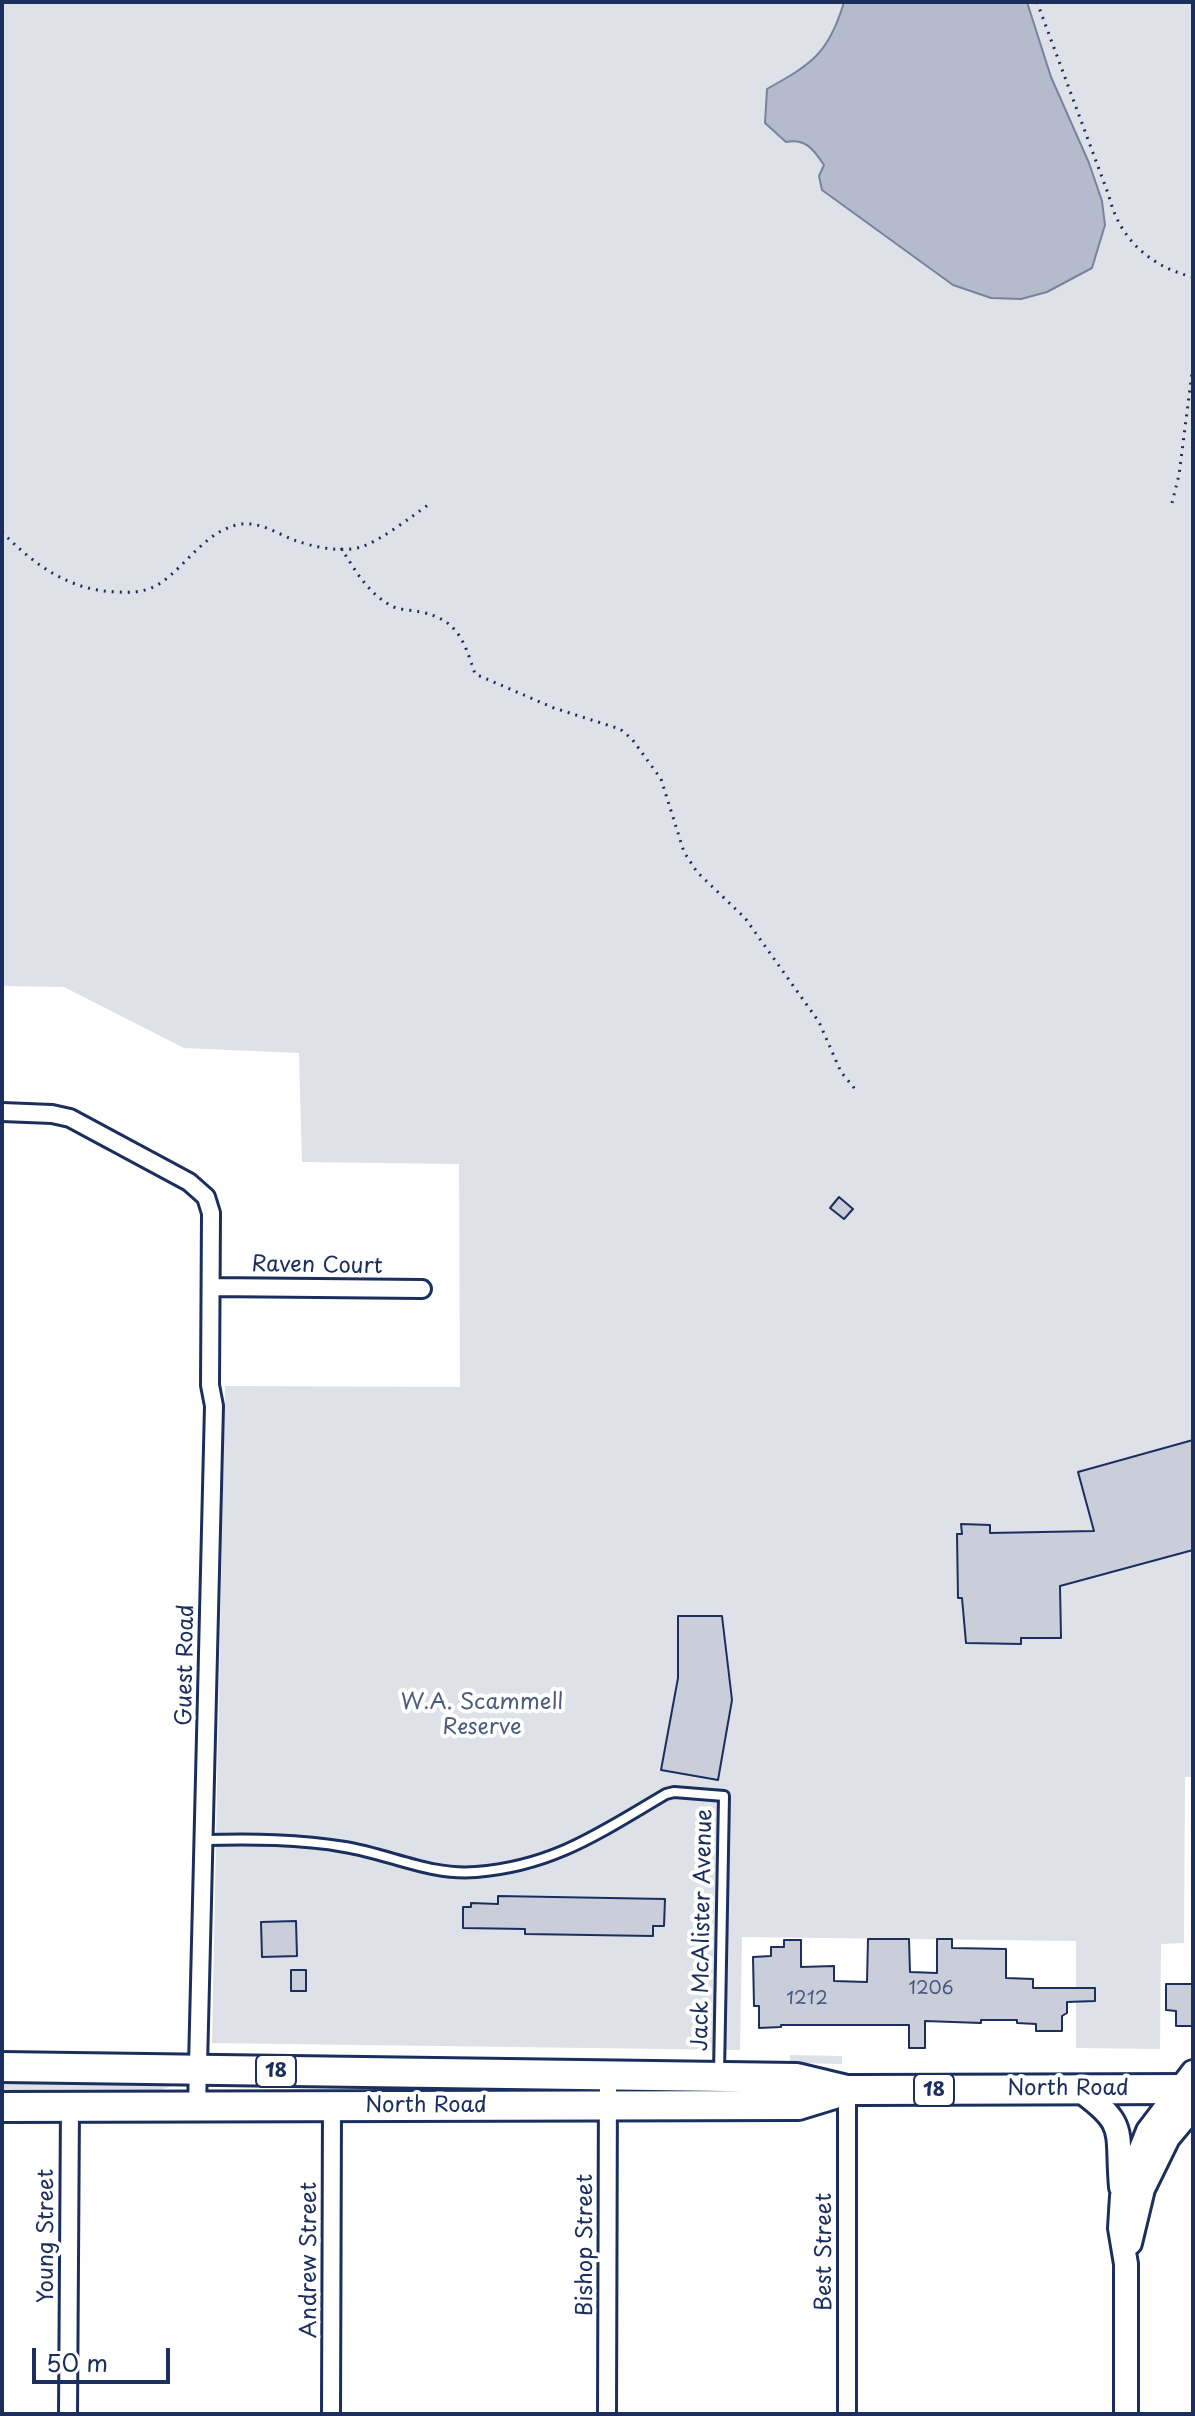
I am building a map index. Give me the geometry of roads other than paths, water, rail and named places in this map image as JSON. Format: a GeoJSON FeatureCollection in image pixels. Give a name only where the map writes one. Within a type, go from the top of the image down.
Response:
{"type":"FeatureCollection","features":[{"type":"Feature","properties":{"kind":"highway","name":"North Road"},"geometry":{"type":"LineString","coordinates":[[2,2067],[797,2078],[847,2090],[1189,2089]]}},
{"type":"Feature","properties":{"kind":"highway","name":"North Road"},"geometry":{"type":"LineString","coordinates":[[2,2107],[798,2105],[847,2090]]}},
{"type":"Feature","properties":{"kind":"street","name":"Guest Road"},"geometry":{"type":"LineString","coordinates":[[2,1112],[62,1115],[93,1129],[189,1182],[206,1197],[212,1224],[210,1385],[214,1406],[197,2107]]}},
{"type":"Feature","properties":{"kind":"street","name":"Raven Court"},"geometry":{"type":"LineString","coordinates":[[212,1287],[422,1289]]}},
{"type":"Feature","properties":{"kind":"street","name":"Bishop Street"},"geometry":{"type":"LineString","coordinates":[[607,2414],[608,2076]]}},
{"type":"Feature","properties":{"kind":"street"},"geometry":{"type":"LineString","coordinates":[[1078,2089],[1101,2105],[1118,2128],[1122,2196],[1120,2228],[1126,2264],[1126,2414]]}},
{"type":"Feature","properties":{"kind":"street"},"geometry":{"type":"LineString","coordinates":[[1122,2196],[1148,2131],[1189,2089]]}},
{"type":"Feature","properties":{"kind":"street"},"geometry":{"type":"LineString","coordinates":[[1126,2264],[1143,2189],[1189,2089]]}},
{"type":"Feature","properties":{"kind":"street","name":"Best Street"},"geometry":{"type":"LineString","coordinates":[[847,2090],[847,2414]]}},
{"type":"Feature","properties":{"kind":"street","name":"Young Street"},"geometry":{"type":"LineString","coordinates":[[68,2414],[70,2107]]}},
{"type":"Feature","properties":{"kind":"street","name":"Andrew Street"},"geometry":{"type":"LineString","coordinates":[[331,2414],[332,2107]]}},
{"type":"Feature","properties":{"kind":"lane","name":"Jack McAlister Avenue"},"geometry":{"type":"LineString","coordinates":[[205,1840],[298,1841],[347,1847],[446,1871],[473,1873],[538,1861],[569,1851],[666,1794],[724,1796],[719,2078]]}},
{"type":"Feature","properties":{"kind":"water"},"geometry":{"type":"Polygon","coordinates":[[[844,2],[1027,2],[1051,77],[1089,163],[1102,201],[1105,225],[1092,268],[1047,292],[1021,299],[991,298],[953,285],[822,190],[819,176],[824,165],[817,155],[809,146],[786,142],[765,123],[767,89],[817,55],[832,34],[844,2]]]}},
{"type":"Feature","properties":{"kind":"park label","name":"W.A. Scammell Reserve"},"geometry":{"type":"Point","coordinates":[482,1716]}}]}
